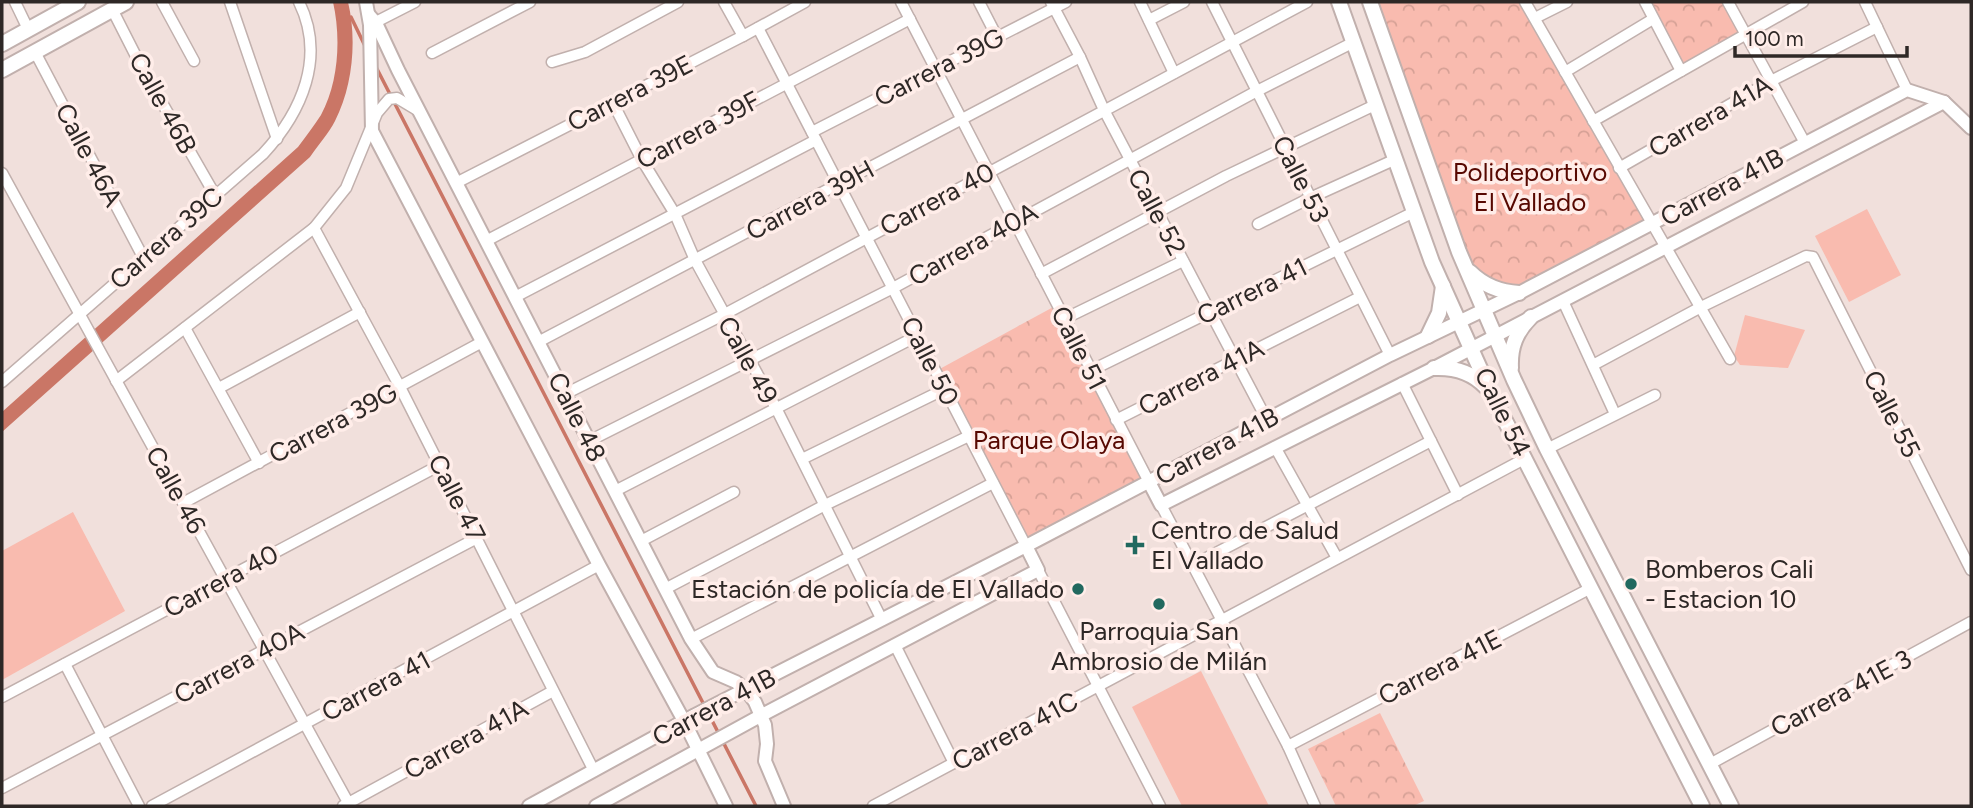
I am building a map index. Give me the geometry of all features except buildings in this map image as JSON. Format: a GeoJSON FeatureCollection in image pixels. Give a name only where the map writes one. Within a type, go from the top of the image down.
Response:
{"type":"FeatureCollection","features":[{"type":"Feature","properties":{"kind":"main road"},"geometry":{"type":"LineString","coordinates":[[2,44],[78,2]]}},
{"type":"Feature","properties":{"kind":"main road"},"geometry":{"type":"LineString","coordinates":[[2,70],[126,2]]}},
{"type":"Feature","properties":{"kind":"main road","name":"Calle 54"},"geometry":{"type":"LineString","coordinates":[[1339,2],[1432,262],[1491,393],[1702,806]]}},
{"type":"Feature","properties":{"kind":"main road","name":"Calle 54"},"geometry":{"type":"LineString","coordinates":[[1370,2],[1459,252],[1514,380],[1731,806]]}},
{"type":"Feature","properties":{"kind":"main road"},"geometry":{"type":"LineString","coordinates":[[1432,262],[1449,266],[1456,261],[1459,252]]}},
{"type":"Feature","properties":{"kind":"main road"},"geometry":{"type":"LineString","coordinates":[[1466,267],[1495,289],[1519,293]]}},
{"type":"Feature","properties":{"kind":"main road"},"geometry":{"type":"LineString","coordinates":[[1428,336],[1439,313],[1443,285]]}},
{"type":"Feature","properties":{"kind":"main road"},"geometry":{"type":"LineString","coordinates":[[1514,380],[1511,368],[1513,343],[1531,317]]}},
{"type":"Feature","properties":{"kind":"main road"},"geometry":{"type":"LineString","coordinates":[[1434,368],[1464,372],[1475,377],[1491,393]]}},
{"type":"Feature","properties":{"kind":"street"},"geometry":{"type":"LineString","coordinates":[[15,2],[28,29]]}},
{"type":"Feature","properties":{"kind":"street"},"geometry":{"type":"LineString","coordinates":[[162,2],[194,61]]}},
{"type":"Feature","properties":{"kind":"street"},"geometry":{"type":"LineString","coordinates":[[230,2],[277,139]]}},
{"type":"Feature","properties":{"kind":"street","name":"Carrera 39C"},"geometry":{"type":"LineString","coordinates":[[4,376],[79,314],[277,139],[295,113],[309,77],[312,59],[311,35],[306,15],[299,2]]}},
{"type":"Feature","properties":{"kind":"street"},"geometry":{"type":"LineString","coordinates":[[370,16],[415,2]]}},
{"type":"Feature","properties":{"kind":"street"},"geometry":{"type":"LineString","coordinates":[[432,53],[514,5],[530,2]]}},
{"type":"Feature","properties":{"kind":"street"},"geometry":{"type":"LineString","coordinates":[[552,62],[585,52],[678,2]]}},
{"type":"Feature","properties":{"kind":"street"},"geometry":{"type":"LineString","coordinates":[[724,2],[743,36]]}},
{"type":"Feature","properties":{"kind":"street","name":"Carrera 39E"},"geometry":{"type":"LineString","coordinates":[[456,183],[804,2]]}},
{"type":"Feature","properties":{"kind":"street","name":"Calle 51"},"geometry":{"type":"LineString","coordinates":[[901,2],[1090,371],[1289,746],[1315,806]]}},
{"type":"Feature","properties":{"kind":"street"},"geometry":{"type":"LineString","coordinates":[[979,2],[997,37]]}},
{"type":"Feature","properties":{"kind":"street","name":"Carrera 39G"},"geometry":{"type":"LineString","coordinates":[[515,297],[675,214],[1053,5],[1066,2]]}},
{"type":"Feature","properties":{"kind":"street"},"geometry":{"type":"LineString","coordinates":[[1140,2],[1174,73]]}},
{"type":"Feature","properties":{"kind":"street"},"geometry":{"type":"LineString","coordinates":[[1149,20],[1184,2]]}},
{"type":"Feature","properties":{"kind":"street","name":"Calle 53"},"geometry":{"type":"LineString","coordinates":[[1212,2],[1390,355]]}},
{"type":"Feature","properties":{"kind":"street","name":"Carrera 40"},"geometry":{"type":"LineString","coordinates":[[565,394],[723,315],[1307,2]]}},
{"type":"Feature","properties":{"kind":"street"},"geometry":{"type":"LineString","coordinates":[[1525,2],[1730,359]]}},
{"type":"Feature","properties":{"kind":"street"},"geometry":{"type":"LineString","coordinates":[[1535,18],[1567,2]]}},
{"type":"Feature","properties":{"kind":"street"},"geometry":{"type":"LineString","coordinates":[[1645,2],[1681,71]]}},
{"type":"Feature","properties":{"kind":"street"},"geometry":{"type":"LineString","coordinates":[[1728,2],[1805,143]]}},
{"type":"Feature","properties":{"kind":"street"},"geometry":{"type":"LineString","coordinates":[[1593,121],[1803,2]]}},
{"type":"Feature","properties":{"kind":"street"},"geometry":{"type":"LineString","coordinates":[[1865,2],[1908,90],[1944,102],[1971,128]]}},
{"type":"Feature","properties":{"kind":"street","name":"Calle 52"},"geometry":{"type":"LineString","coordinates":[[1053,5],[1104,110],[1267,420]]}},
{"type":"Feature","properties":{"kind":"street","name":"Calle 46B"},"geometry":{"type":"LineString","coordinates":[[112,9],[142,68],[215,195]]}},
{"type":"Feature","properties":{"kind":"street","name":"Calle 48"},"geometry":{"type":"LineString","coordinates":[[370,16],[691,639],[713,672],[727,677],[746,690],[762,715],[767,744],[765,761],[784,806]]}},
{"type":"Feature","properties":{"kind":"street","name":"Calle 48"},"geometry":{"type":"LineString","coordinates":[[370,16],[372,131],[599,565],[690,718],[726,806]]}},
{"type":"Feature","properties":{"kind":"street","name":"Carrera 39F"},"geometry":{"type":"LineString","coordinates":[[486,242],[910,19]]}},
{"type":"Feature","properties":{"kind":"street"},"geometry":{"type":"LineString","coordinates":[[1565,72],[1653,19]]}},
{"type":"Feature","properties":{"kind":"street","name":"Carrera 41A"},"geometry":{"type":"LineString","coordinates":[[1619,168],[1771,81],[1877,27]]}},
{"type":"Feature","properties":{"kind":"street","name":"Calle 50"},"geometry":{"type":"LineString","coordinates":[[758,28],[1160,806]]}},
{"type":"Feature","properties":{"kind":"street","name":"Carrera 40A"},"geometry":{"type":"LineString","coordinates":[[589,441],[893,288],[1257,91],[1354,42]]}},
{"type":"Feature","properties":{"kind":"street","name":"Calle 46A"},"geometry":{"type":"LineString","coordinates":[[35,52],[143,257]]}},
{"type":"Feature","properties":{"kind":"street","name":"Carrera 39H"},"geometry":{"type":"LineString","coordinates":[[538,342],[1080,57]]}},
{"type":"Feature","properties":{"kind":"street","name":"Carrera 41B"},"geometry":{"type":"LineString","coordinates":[[529,806],[690,718],[1026,547],[1390,355],[1519,293],[1908,90]]}},
{"type":"Feature","properties":{"kind":"street"},"geometry":{"type":"LineString","coordinates":[[116,381],[314,228],[346,188],[372,131],[377,113],[389,99],[397,98],[407,102],[419,112]]}},
{"type":"Feature","properties":{"kind":"street","name":"Calle 49"},"geometry":{"type":"LineString","coordinates":[[612,101],[642,160],[675,214],[723,315],[776,408],[883,620]]}},
{"type":"Feature","properties":{"kind":"street","name":"Carrera 41B"},"geometry":{"type":"LineString","coordinates":[[1161,505],[1434,368],[1944,102]]}},
{"type":"Feature","properties":{"kind":"street"},"geometry":{"type":"LineString","coordinates":[[1041,274],[1157,212],[1377,104]]}},
{"type":"Feature","properties":{"kind":"street"},"geometry":{"type":"LineString","coordinates":[[1258,225],[1396,159]]}},
{"type":"Feature","properties":{"kind":"street","name":"Calle 46"},"geometry":{"type":"LineString","coordinates":[[2,173],[347,805]]}},
{"type":"Feature","properties":{"kind":"street","name":"Carrera 41"},"geometry":{"type":"LineString","coordinates":[[1090,371],[1414,212]]}},
{"type":"Feature","properties":{"kind":"street","name":"Calle 47"},"geometry":{"type":"LineString","coordinates":[[314,228],[400,387],[594,771]]}},
{"type":"Feature","properties":{"kind":"street","name":"Calle 55"},"geometry":{"type":"LineString","coordinates":[[1701,307],[1806,256],[1813,257],[1971,570]]}},
{"type":"Feature","properties":{"kind":"street"},"geometry":{"type":"LineString","coordinates":[[1064,319],[1183,261]]}},
{"type":"Feature","properties":{"kind":"street","name":"Carrera 41A"},"geometry":{"type":"LineString","coordinates":[[1116,420],[1360,297]]}},
{"type":"Feature","properties":{"kind":"street"},"geometry":{"type":"LineString","coordinates":[[1563,301],[1615,414]]}},
{"type":"Feature","properties":{"kind":"street"},"geometry":{"type":"LineString","coordinates":[[1593,365],[1701,307]]}},
{"type":"Feature","properties":{"kind":"street"},"geometry":{"type":"LineString","coordinates":[[219,388],[360,312]]}},
{"type":"Feature","properties":{"kind":"street"},"geometry":{"type":"LineString","coordinates":[[185,328],[259,463]]}},
{"type":"Feature","properties":{"kind":"street"},"geometry":{"type":"LineString","coordinates":[[615,491],[918,336]]}},
{"type":"Feature","properties":{"kind":"street","name":"Carrera 39G"},"geometry":{"type":"LineString","coordinates":[[183,503],[482,342]]}},
{"type":"Feature","properties":{"kind":"street"},"geometry":{"type":"LineString","coordinates":[[1402,383],[1458,495]]}},
{"type":"Feature","properties":{"kind":"street"},"geometry":{"type":"LineString","coordinates":[[802,459],[945,389]]}},
{"type":"Feature","properties":{"kind":"street"},"geometry":{"type":"LineString","coordinates":[[1547,449],[1654,395]]}},
{"type":"Feature","properties":{"kind":"street"},"geometry":{"type":"LineString","coordinates":[[665,589],[825,505],[969,436]]}},
{"type":"Feature","properties":{"kind":"street"},"geometry":{"type":"LineString","coordinates":[[1193,565],[1431,441]]}},
{"type":"Feature","properties":{"kind":"street"},"geometry":{"type":"LineString","coordinates":[[1275,447],[1337,558]]}},
{"type":"Feature","properties":{"kind":"street","name":"Carrera 41C"},"geometry":{"type":"LineString","coordinates":[[873,806],[1526,458]]}},
{"type":"Feature","properties":{"kind":"street","name":"Carrera 40"},"geometry":{"type":"LineString","coordinates":[[2,697],[440,466]]}},
{"type":"Feature","properties":{"kind":"street"},"geometry":{"type":"LineString","coordinates":[[691,639],[993,483]]}},
{"type":"Feature","properties":{"kind":"street"},"geometry":{"type":"LineString","coordinates":[[641,541],[734,492]]}},
{"type":"Feature","properties":{"kind":"street","name":"Carrera 40A"},"geometry":{"type":"LineString","coordinates":[[2,788],[477,538]]}},
{"type":"Feature","properties":{"kind":"street","name":"Carrera 41"},"geometry":{"type":"LineString","coordinates":[[152,806],[599,565]]}},
{"type":"Feature","properties":{"kind":"street","name":"Carrera 41B"},"geometry":{"type":"LineString","coordinates":[[596,806],[613,802],[745,724],[1038,570]]}},
{"type":"Feature","properties":{"kind":"street","name":"Carrera 41E"},"geometry":{"type":"LineString","coordinates":[[1289,746],[1591,588]]}},
{"type":"Feature","properties":{"kind":"street","name":"Carrera 41E 3"},"geometry":{"type":"LineString","coordinates":[[1710,764],[1971,622]]}},
{"type":"Feature","properties":{"kind":"street"},"geometry":{"type":"LineString","coordinates":[[895,645],[954,763]]}},
{"type":"Feature","properties":{"kind":"street"},"geometry":{"type":"LineString","coordinates":[[65,664],[139,806]]}},
{"type":"Feature","properties":{"kind":"street","name":"Carrera 41A"},"geometry":{"type":"LineString","coordinates":[[347,805],[553,691]]}},
{"type":"Feature","properties":{"kind":"green space","name":"Polideportivo El Vallado"},"geometry":{"type":"Polygon","coordinates":[[[1370,2],[1525,2],[1651,224],[1519,293],[1474,276],[1370,2]]]}},
{"type":"Feature","properties":{"kind":"green space"},"geometry":{"type":"Polygon","coordinates":[[[1646,2],[1728,2],[1745,33],[1681,71],[1646,2]]]}},
{"type":"Feature","properties":{"kind":"green space"},"geometry":{"type":"Polygon","coordinates":[[[1867,209],[1901,275],[1849,302],[1815,236],[1867,209]]]}},
{"type":"Feature","properties":{"kind":"green space","name":"Parque Olaya"},"geometry":{"type":"Polygon","coordinates":[[[1057,305],[1149,482],[1026,546],[936,371],[1057,305]]]}},
{"type":"Feature","properties":{"kind":"green space"},"geometry":{"type":"Polygon","coordinates":[[[1745,315],[1805,330],[1788,368],[1740,365],[1734,356],[1745,315]]]}},
{"type":"Feature","properties":{"kind":"green space"},"geometry":{"type":"Polygon","coordinates":[[[73,512],[125,611],[2,680],[2,551],[73,512]]]}},
{"type":"Feature","properties":{"kind":"green space"},"geometry":{"type":"Polygon","coordinates":[[[1201,671],[1269,806],[1182,806],[1132,707],[1201,671]]]}},
{"type":"Feature","properties":{"kind":"green space"},"geometry":{"type":"Polygon","coordinates":[[[1380,713],[1424,801],[1413,806],[1336,806],[1308,749],[1380,713]]]}},
{"type":"Feature","properties":{"kind":"shaded area"},"geometry":{"type":"Polygon","coordinates":[[[333,2],[348,2],[353,47],[346,93],[327,135],[310,157],[2,432],[2,412],[298,147],[321,115],[332,88],[337,59],[333,2]]]}},
{"type":"Feature","properties":{"kind":"waterway"},"geometry":{"type":"LineString","coordinates":[[351,17],[366,48]]}},
{"type":"Feature","properties":{"kind":"waterway"},"geometry":{"type":"LineString","coordinates":[[376,67],[756,806]]}},
{"type":"Feature","properties":{"kind":"place","name":"Centro de Salud El Vallado"},"geometry":{"type":"Point","coordinates":[1135,545]}},
{"type":"Feature","properties":{"kind":"place","name":"Bomberos Cali - Estacion 10"},"geometry":{"type":"Point","coordinates":[1631,584]}},
{"type":"Feature","properties":{"kind":"place","name":"Estación de policía de El Vallado"},"geometry":{"type":"Point","coordinates":[1078,589]}},
{"type":"Feature","properties":{"kind":"place","name":"Parroquia San Ambrosio de Milán"},"geometry":{"type":"Point","coordinates":[1159,604]}}]}
